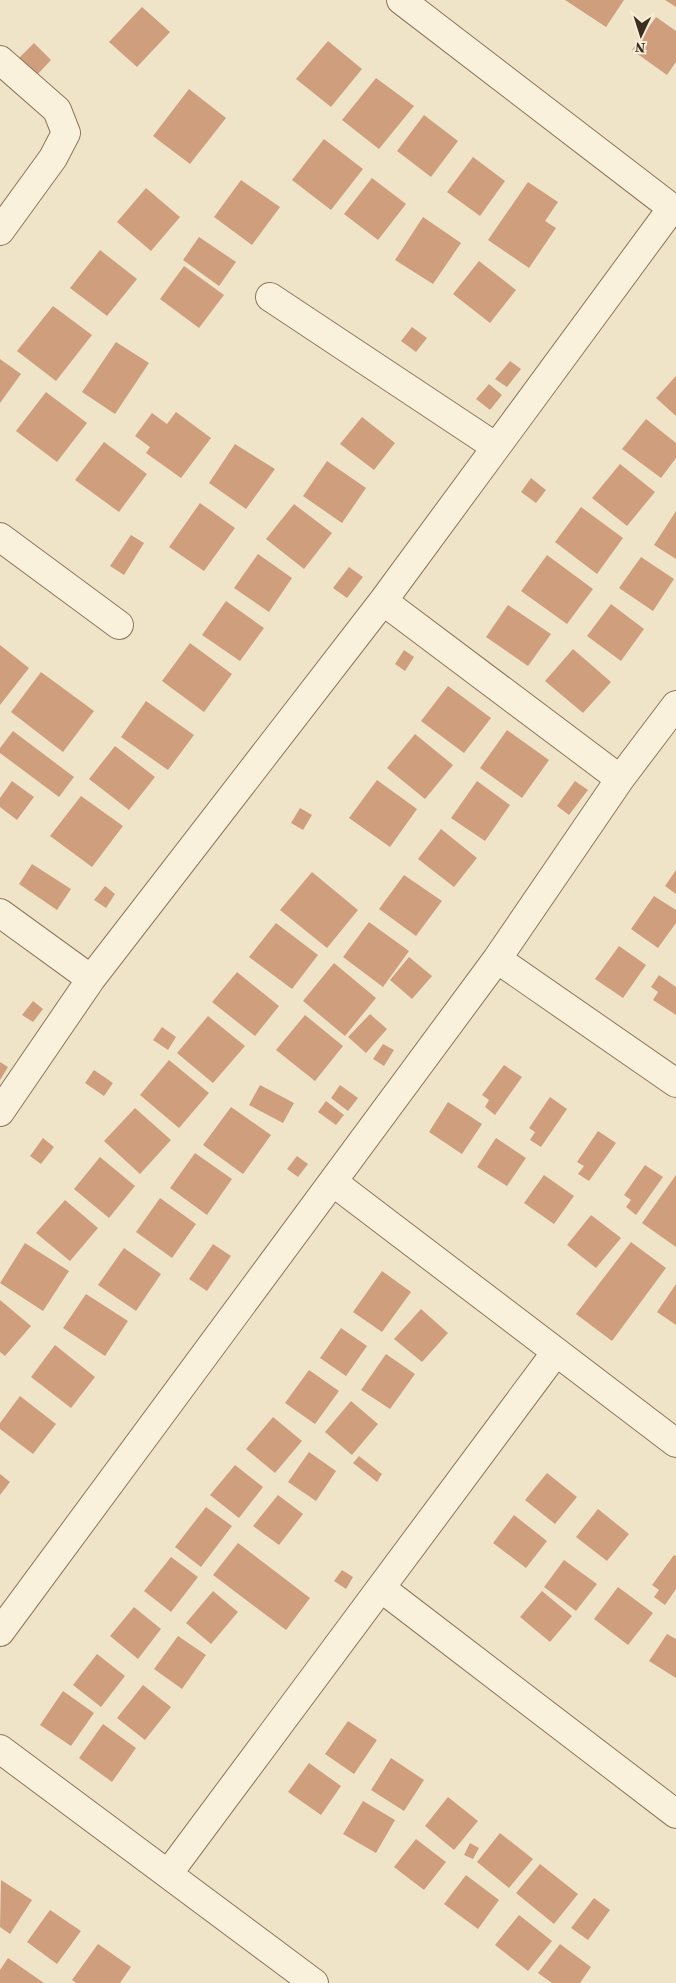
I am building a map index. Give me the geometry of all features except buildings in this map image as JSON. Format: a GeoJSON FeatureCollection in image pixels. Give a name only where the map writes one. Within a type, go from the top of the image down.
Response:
{"type":"FeatureCollection","features":[{"type":"Feature","properties":{"kind":"street"},"geometry":{"type":"LineString","coordinates":[[0,1112],[91,979],[383,602],[674,206],[401,0]]}},
{"type":"Feature","properties":{"kind":"street"},"geometry":{"type":"LineString","coordinates":[[0,60],[57,110],[66,133],[54,158],[0,231]]}},
{"type":"Feature","properties":{"kind":"street"},"geometry":{"type":"LineString","coordinates":[[270,297],[496,447]]}},
{"type":"Feature","properties":{"kind":"street"},"geometry":{"type":"LineString","coordinates":[[0,537],[119,626]]}},
{"type":"Feature","properties":{"kind":"street"},"geometry":{"type":"LineString","coordinates":[[383,602],[620,780]]}},
{"type":"Feature","properties":{"kind":"street"},"geometry":{"type":"LineString","coordinates":[[0,1632],[497,958],[620,780],[676,705]]}},
{"type":"Feature","properties":{"kind":"street"},"geometry":{"type":"LineString","coordinates":[[0,913],[91,979]]}},
{"type":"Feature","properties":{"kind":"street"},"geometry":{"type":"LineString","coordinates":[[497,958],[676,1082]]}},
{"type":"Feature","properties":{"kind":"street"},"geometry":{"type":"LineString","coordinates":[[333,1182],[676,1444]]}},
{"type":"Feature","properties":{"kind":"street"},"geometry":{"type":"LineString","coordinates":[[168,1874],[556,1352]]}},
{"type":"Feature","properties":{"kind":"street"},"geometry":{"type":"LineString","coordinates":[[381,1588],[676,1814]]}},
{"type":"Feature","properties":{"kind":"street"},"geometry":{"type":"LineString","coordinates":[[0,1749],[314,1983]]}}]}
